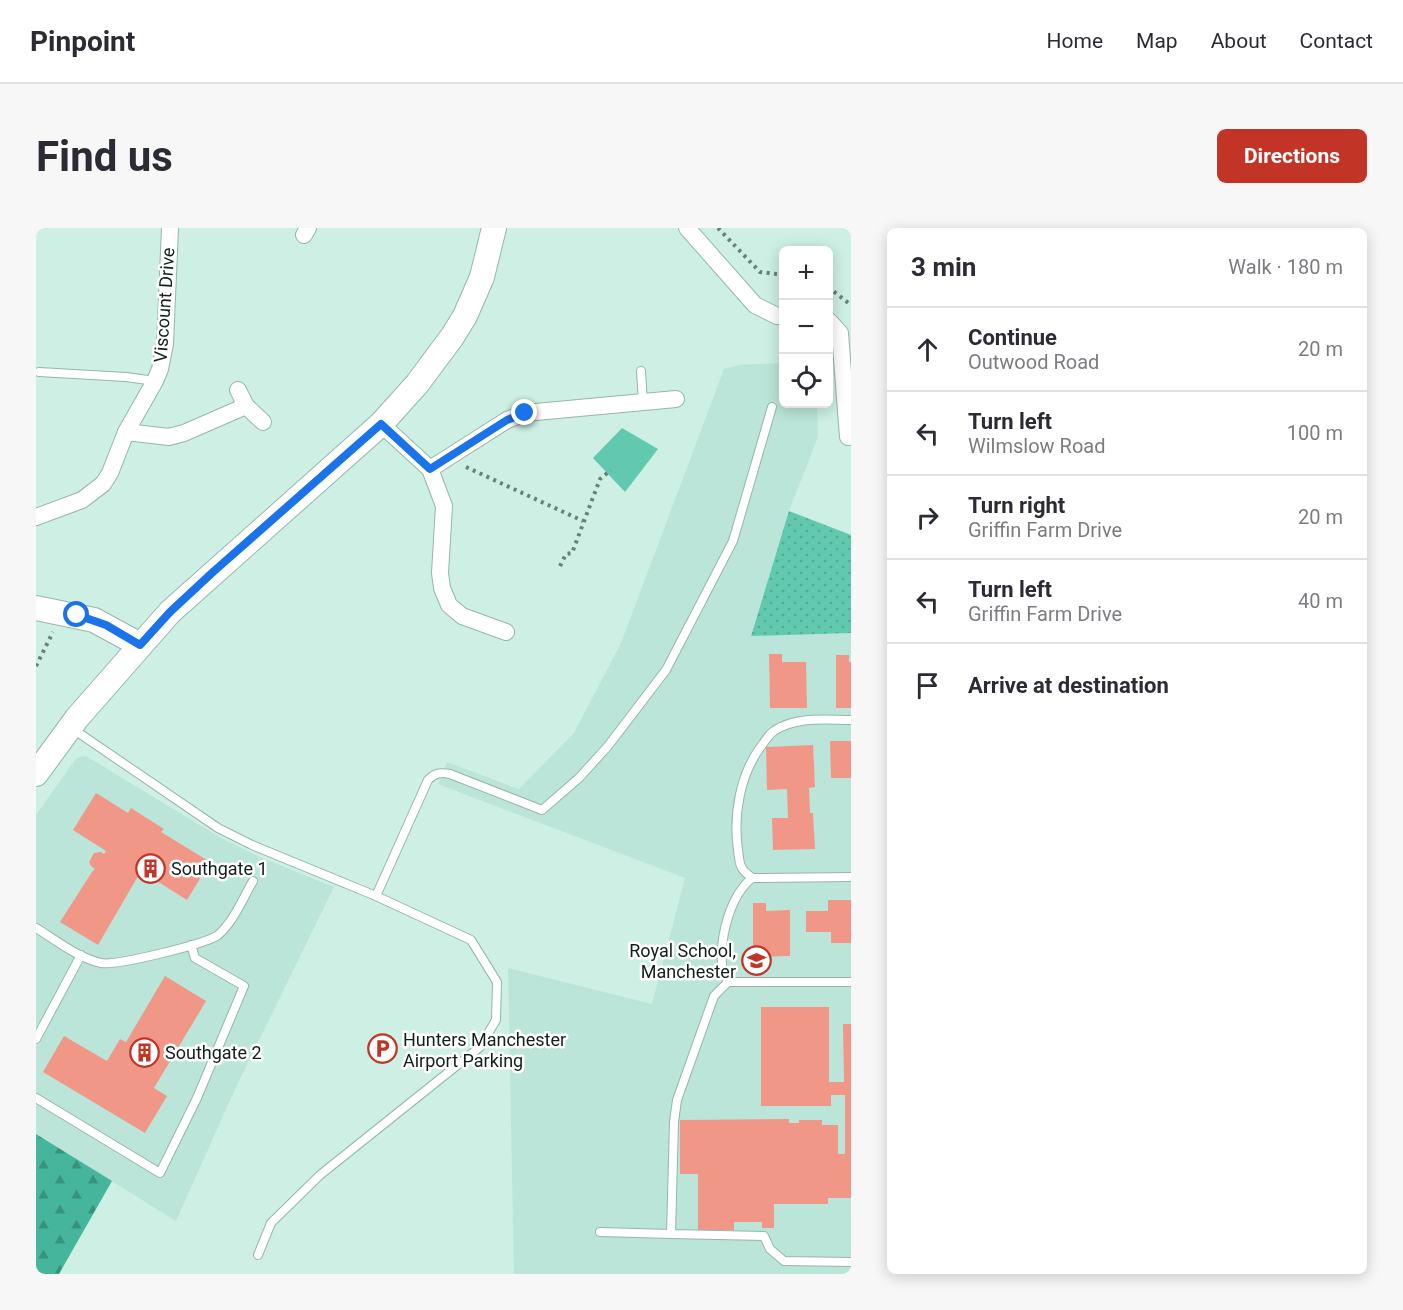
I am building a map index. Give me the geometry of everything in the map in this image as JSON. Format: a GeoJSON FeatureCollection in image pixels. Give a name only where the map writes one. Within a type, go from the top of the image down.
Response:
{"type":"FeatureCollection","features":[{"type":"Feature","properties":{"kind":"main road"},"geometry":{"type":"LineString","coordinates":[[36,774],[70,727],[170,612],[381,424],[428,370],[465,316],[482,277],[494,228]]}},
{"type":"Feature","properties":{"kind":"main road"},"geometry":{"type":"LineString","coordinates":[[36,608],[98,622],[140,645]]}},
{"type":"Feature","properties":{"kind":"street","name":"Viscount Drive"},"geometry":{"type":"LineString","coordinates":[[36,517],[44,512],[82,500],[103,484],[110,473],[126,432],[155,381],[165,344],[170,228]]}},
{"type":"Feature","properties":{"kind":"street"},"geometry":{"type":"LineString","coordinates":[[687,228],[755,305],[779,316]]}},
{"type":"Feature","properties":{"kind":"street"},"geometry":{"type":"LineString","coordinates":[[833,325],[840,333],[848,437]]}},
{"type":"Feature","properties":{"kind":"street"},"geometry":{"type":"LineString","coordinates":[[238,390],[246,406],[263,422]]}},
{"type":"Feature","properties":{"kind":"street"},"geometry":{"type":"LineString","coordinates":[[430,469],[507,420],[525,413],[675,399]]}},
{"type":"Feature","properties":{"kind":"street"},"geometry":{"type":"LineString","coordinates":[[126,432],[169,437],[184,434],[246,406]]}},
{"type":"Feature","properties":{"kind":"street"},"geometry":{"type":"LineString","coordinates":[[381,424],[430,469],[444,507],[440,573],[442,588],[449,604],[462,616],[506,632]]}},
{"type":"Feature","properties":{"kind":"lane"},"geometry":{"type":"LineString","coordinates":[[640,371],[643,402]]}},
{"type":"Feature","properties":{"kind":"lane","name":"Viscount Drive"},"geometry":{"type":"LineString","coordinates":[[39,372],[155,381]]}},
{"type":"Feature","properties":{"kind":"lane"},"geometry":{"type":"LineString","coordinates":[[376,896],[428,780],[434,774],[441,772],[450,774],[542,810],[579,778],[608,746],[666,670],[733,541],[772,407]]}},
{"type":"Feature","properties":{"kind":"lane"},"geometry":{"type":"LineString","coordinates":[[752,878],[741,867],[736,837],[737,818],[739,798],[747,770],[759,748],[772,732],[790,723],[851,720]]}},
{"type":"Feature","properties":{"kind":"lane"},"geometry":{"type":"LineString","coordinates":[[70,727],[218,828],[471,940],[497,982],[496,1020],[480,1047],[320,1175],[271,1223],[258,1255]]}},
{"type":"Feature","properties":{"kind":"lane"},"geometry":{"type":"LineString","coordinates":[[728,982],[722,967],[725,931],[742,886],[752,878],[851,877]]}},
{"type":"Feature","properties":{"kind":"lane"},"geometry":{"type":"LineString","coordinates":[[36,928],[96,962],[111,963],[191,945],[216,936],[225,928],[253,881]]}},
{"type":"Feature","properties":{"kind":"lane"},"geometry":{"type":"LineString","coordinates":[[36,1098],[160,1173],[197,1098],[244,986],[195,958],[191,945]]}},
{"type":"Feature","properties":{"kind":"lane"},"geometry":{"type":"LineString","coordinates":[[36,1039],[81,955]]}},
{"type":"Feature","properties":{"kind":"lane"},"geometry":{"type":"LineString","coordinates":[[671,1234],[674,1122],[677,1100],[714,996],[728,982],[851,982]]}},
{"type":"Feature","properties":{"kind":"lane"},"geometry":{"type":"LineString","coordinates":[[600,1232],[764,1236],[770,1249],[784,1261],[851,1262]]}},
{"type":"Feature","properties":{"kind":"path"},"geometry":{"type":"LineString","coordinates":[[718,228],[760,272],[779,274]]}},
{"type":"Feature","properties":{"kind":"path"},"geometry":{"type":"LineString","coordinates":[[833,291],[851,305]]}},
{"type":"Feature","properties":{"kind":"path"},"geometry":{"type":"LineString","coordinates":[[454,453],[462,465],[583,521]]}},
{"type":"Feature","properties":{"kind":"path"},"geometry":{"type":"LineString","coordinates":[[560,566],[566,555],[572,553],[600,479],[611,470]]}},
{"type":"Feature","properties":{"kind":"path"},"geometry":{"type":"LineString","coordinates":[[36,666],[62,613]]}},
{"type":"Feature","properties":{"kind":"shaded area","name":"Royal School, Manchester"},"geometry":{"type":"Polygon","coordinates":[[[779,363],[779,408],[817,408],[818,437],[789,511],[751,635],[851,633],[851,1274],[514,1274],[508,968],[652,1004],[685,878],[438,784],[447,762],[519,789],[574,733],[621,643],[724,369],[739,365],[779,363]]]}},
{"type":"Feature","properties":{"kind":"shaded area"},"geometry":{"type":"Polygon","coordinates":[[[86,756],[221,838],[260,857],[334,887],[236,1087],[176,1221],[36,1134],[36,815],[75,760],[86,756]]]}},
{"type":"Feature","properties":{"kind":"green space"},"geometry":{"type":"Polygon","coordinates":[[[622,428],[658,449],[625,492],[593,458],[622,428]]]}},
{"type":"Feature","properties":{"kind":"green space"},"geometry":{"type":"Polygon","coordinates":[[[789,511],[851,535],[851,633],[751,636],[789,511]]]}},
{"type":"Feature","properties":{"kind":"green space"},"geometry":{"type":"Polygon","coordinates":[[[36,1134],[112,1181],[59,1274],[36,1274],[36,1134]]]}},
{"type":"Feature","properties":{"kind":"building"},"geometry":{"type":"Polygon","coordinates":[[[769,654],[782,654],[782,662],[806,662],[807,708],[770,708],[769,654]]]}},
{"type":"Feature","properties":{"kind":"building"},"geometry":{"type":"Polygon","coordinates":[[[836,655],[849,655],[849,662],[851,662],[851,708],[836,708],[836,655]]]}},
{"type":"Feature","properties":{"kind":"building"},"geometry":{"type":"Polygon","coordinates":[[[830,741],[851,741],[851,778],[831,778],[830,741]]]}},
{"type":"Feature","properties":{"kind":"building"},"geometry":{"type":"Polygon","coordinates":[[[813,745],[815,787],[809,788],[815,849],[773,850],[772,818],[788,818],[787,789],[767,790],[766,747],[813,745]]]}},
{"type":"Feature","properties":{"kind":"building","name":"Southgate 1"},"geometry":{"type":"Polygon","coordinates":[[[96,793],[128,813],[131,808],[164,829],[161,832],[210,862],[187,900],[141,871],[98,945],[60,922],[95,869],[89,862],[94,853],[104,854],[106,851],[73,830],[96,793]]]}},
{"type":"Feature","properties":{"kind":"building"},"geometry":{"type":"Polygon","coordinates":[[[828,900],[851,900],[851,943],[831,943],[831,932],[806,932],[806,911],[828,911],[828,900]]]}},
{"type":"Feature","properties":{"kind":"building"},"geometry":{"type":"Polygon","coordinates":[[[753,903],[766,903],[766,911],[790,910],[790,956],[753,957],[753,903]]]}},
{"type":"Feature","properties":{"kind":"building","name":"Southgate 2"},"geometry":{"type":"Polygon","coordinates":[[[165,976],[206,1001],[154,1088],[167,1096],[145,1133],[43,1072],[64,1036],[107,1061],[120,1039],[126,1042],[165,976]]]}},
{"type":"Feature","properties":{"kind":"building"},"geometry":{"type":"Polygon","coordinates":[[[761,1007],[829,1007],[829,1082],[844,1082],[843,1024],[851,1024],[851,1198],[828,1198],[828,1204],[774,1204],[774,1228],[762,1228],[762,1222],[734,1222],[734,1230],[698,1231],[698,1174],[680,1174],[680,1120],[789,1119],[789,1123],[799,1123],[799,1120],[822,1120],[822,1125],[838,1125],[838,1154],[845,1154],[845,1095],[831,1095],[831,1106],[761,1106],[761,1007]]]}},
{"type":"Feature","properties":{"kind":"place","name":"Southgate 1"},"geometry":{"type":"Point","coordinates":[150,868]}},
{"type":"Feature","properties":{"kind":"place","name":"Royal School, Manchester"},"geometry":{"type":"Point","coordinates":[757,960]}},
{"type":"Feature","properties":{"kind":"place","name":"Hunters Manchester Airport Parking"},"geometry":{"type":"Point","coordinates":[382,1049]}},
{"type":"Feature","properties":{"kind":"place","name":"Southgate 2"},"geometry":{"type":"Point","coordinates":[144,1052]}},
{"type":"Feature","properties":{"kind":"route"},"geometry":{"type":"LineString","coordinates":[[77,615],[106,625],[140,645],[170,612],[213,572],[381,424],[430,469],[507,420],[525,413]]}}]}
